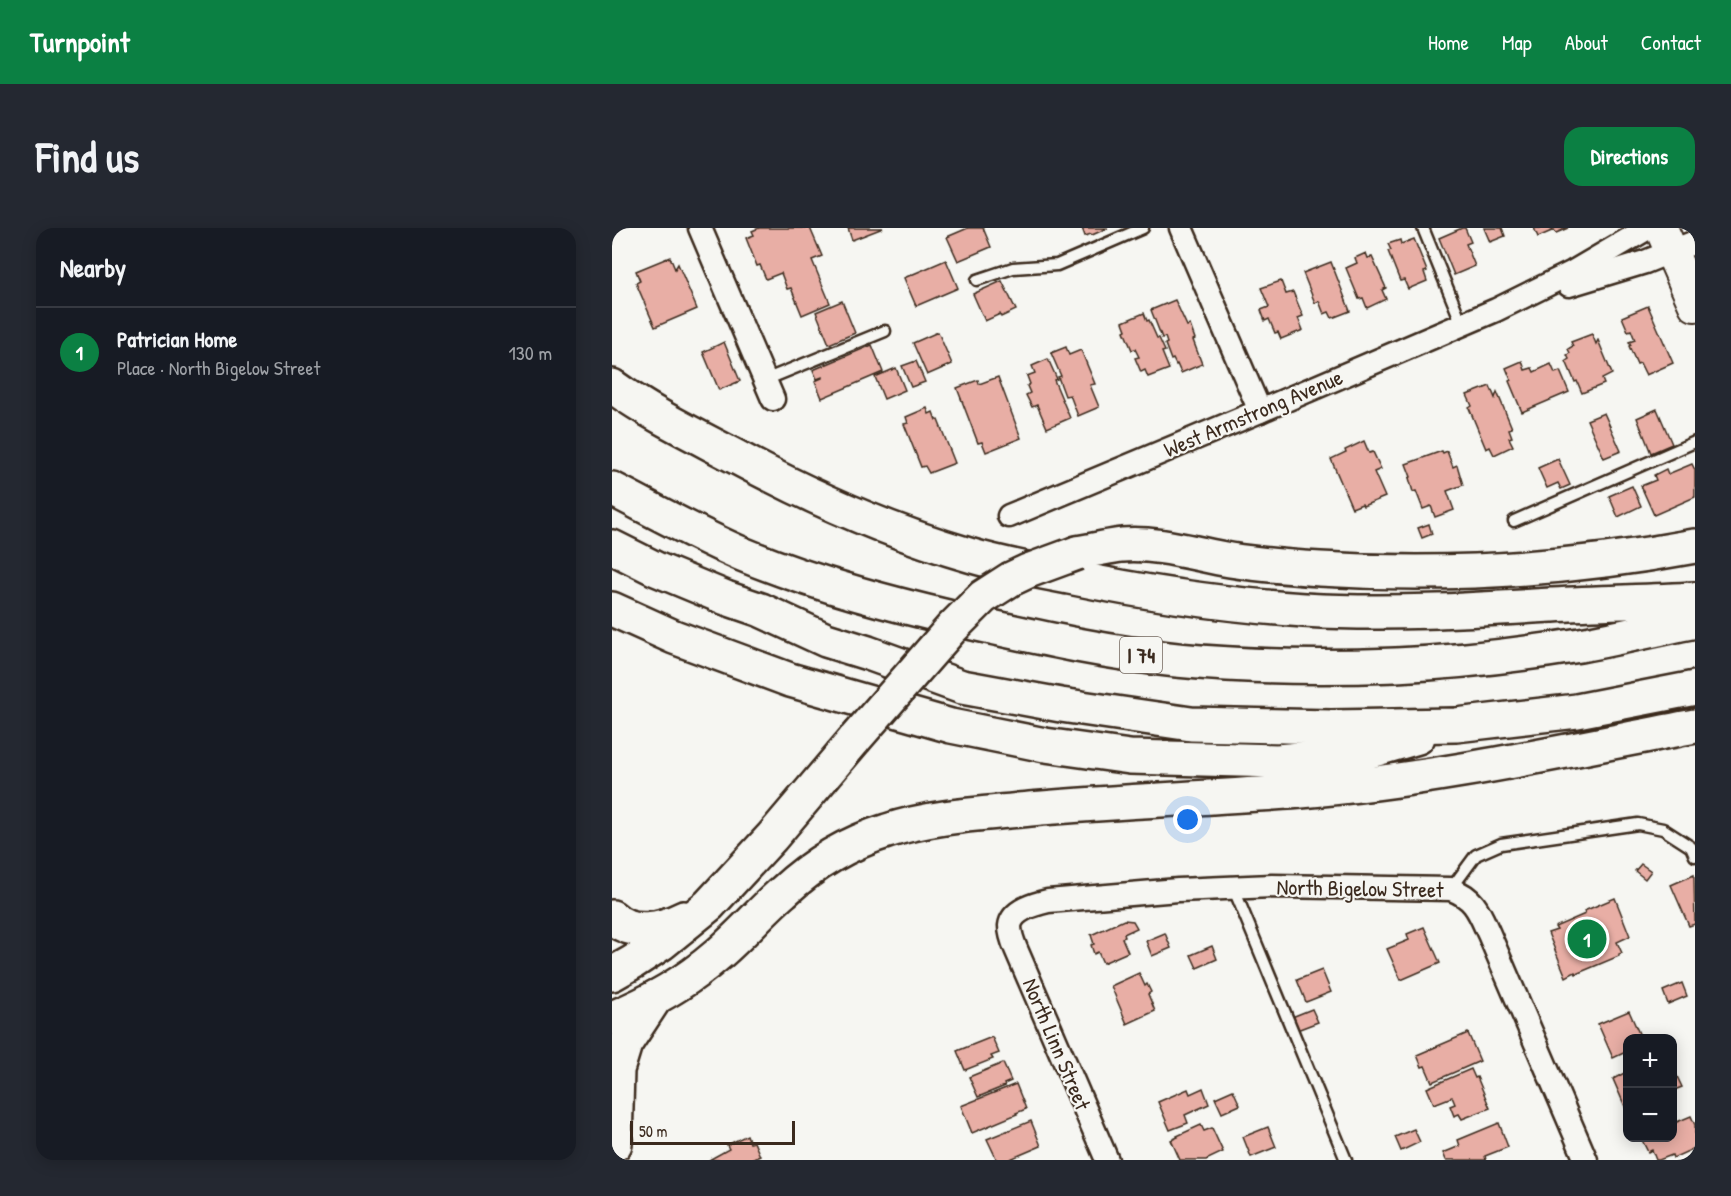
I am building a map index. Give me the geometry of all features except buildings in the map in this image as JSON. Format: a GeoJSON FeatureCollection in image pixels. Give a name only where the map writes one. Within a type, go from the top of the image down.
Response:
{"type":"FeatureCollection","features":[{"type":"Feature","properties":{"kind":"highway"},"geometry":{"type":"LineString","coordinates":[[612,386],[699,438],[794,488],[930,543],[1005,565],[1122,588],[1236,604],[1306,610],[1362,612],[1473,610],[1695,599]]}},
{"type":"Feature","properties":{"kind":"highway","name":"I 74"},"geometry":{"type":"LineString","coordinates":[[612,489],[743,554],[882,601],[1091,648],[1178,660],[1280,666],[1398,665],[1580,645],[1695,621]]}},
{"type":"Feature","properties":{"kind":"highway"},"geometry":{"type":"LineString","coordinates":[[612,974],[662,943],[709,905],[772,837],[951,629],[984,597],[1028,571],[1077,553],[1123,545],[1173,549],[1230,560],[1288,567],[1418,573],[1600,561],[1695,546]]}},
{"type":"Feature","properties":{"kind":"highway"},"geometry":{"type":"LineString","coordinates":[[612,547],[675,577],[761,610],[826,640],[962,687],[1061,705],[1191,724],[1331,727],[1456,726],[1577,711],[1695,688]]}},
{"type":"Feature","properties":{"kind":"highway"},"geometry":{"type":"LineString","coordinates":[[612,609],[674,637],[790,680],[951,726],[1066,748],[1130,756],[1277,761],[1360,754],[1456,726]]}},
{"type":"Feature","properties":{"kind":"highway"},"geometry":{"type":"LineString","coordinates":[[612,1018],[656,997],[713,959],[784,891],[819,863],[867,838],[911,824],[968,815],[1039,808],[1303,791],[1382,782],[1479,767],[1695,726]]}},
{"type":"Feature","properties":{"kind":"highway"},"geometry":{"type":"LineString","coordinates":[[612,917],[628,928],[646,930],[674,923],[709,905]]}},
{"type":"Feature","properties":{"kind":"highway"},"geometry":{"type":"LineString","coordinates":[[615,1146],[617,1070],[626,1044],[656,997]]}},
{"type":"Feature","properties":{"kind":"street"},"geometry":{"type":"LineString","coordinates":[[700,228],[769,389]]}},
{"type":"Feature","properties":{"kind":"street"},"geometry":{"type":"LineString","coordinates":[[1181,228],[1260,411]]}},
{"type":"Feature","properties":{"kind":"street","name":"West Armstrong Avenue"},"geometry":{"type":"LineString","coordinates":[[1496,310],[1567,276],[1648,228]]}},
{"type":"Feature","properties":{"kind":"street"},"geometry":{"type":"LineString","coordinates":[[1676,241],[1695,305]]}},
{"type":"Feature","properties":{"kind":"street","name":"West Armstrong Avenue"},"geometry":{"type":"LineString","coordinates":[[1009,516],[1496,310],[1546,292],[1639,264],[1676,241]]}},
{"type":"Feature","properties":{"kind":"street","name":"North Bigelow Street"},"geometry":{"type":"LineString","coordinates":[[1010,927],[1012,919],[1036,903],[1178,890],[1349,886],[1450,889],[1460,892],[1471,900],[1478,910],[1586,1160]]}},
{"type":"Feature","properties":{"kind":"street","name":"North Linn Street"},"geometry":{"type":"LineString","coordinates":[[1010,927],[1016,949],[1107,1160]]}},
{"type":"Feature","properties":{"kind":"lane"},"geometry":{"type":"LineString","coordinates":[[977,280],[1013,268],[1057,265],[1143,228]]}},
{"type":"Feature","properties":{"kind":"lane"},"geometry":{"type":"LineString","coordinates":[[1423,228],[1462,324]]}},
{"type":"Feature","properties":{"kind":"lane"},"geometry":{"type":"LineString","coordinates":[[769,389],[885,331]]}},
{"type":"Feature","properties":{"kind":"lane"},"geometry":{"type":"LineString","coordinates":[[1514,521],[1695,442]]}},
{"type":"Feature","properties":{"kind":"lane"},"geometry":{"type":"LineString","coordinates":[[1450,889],[1476,855],[1501,844],[1638,824],[1663,828],[1691,847],[1695,856]]}},
{"type":"Feature","properties":{"kind":"lane"},"geometry":{"type":"LineString","coordinates":[[1233,887],[1346,1160]]}},
{"type":"Feature","properties":{"kind":"place","name":"Patrician Home"},"geometry":{"type":"Point","coordinates":[1587,939]}}]}
